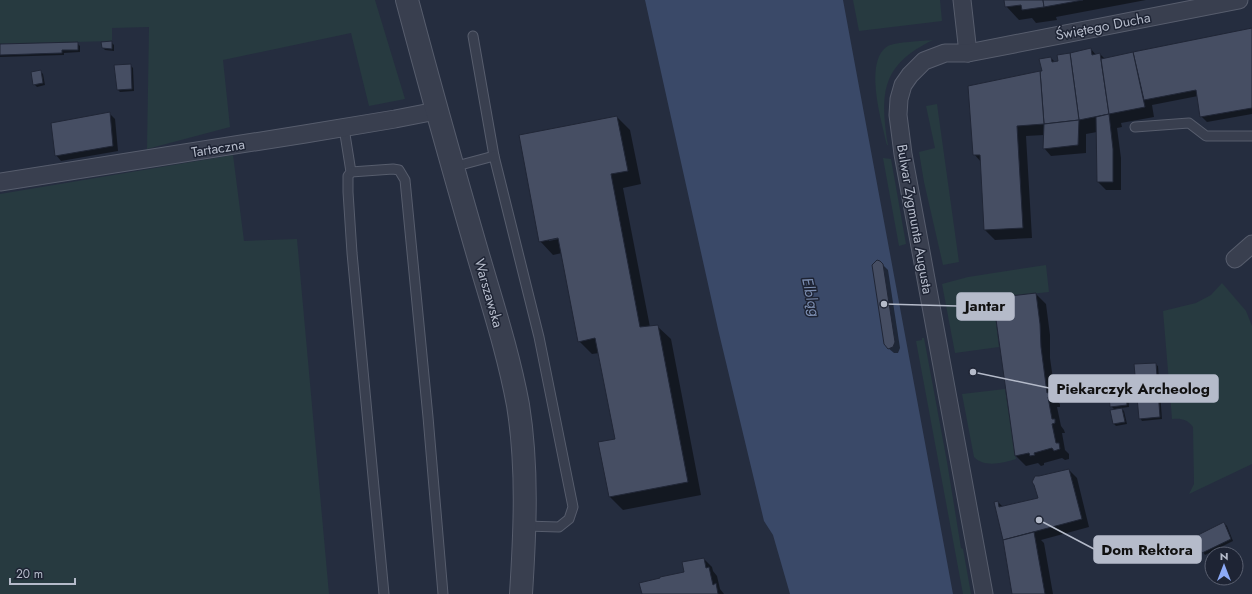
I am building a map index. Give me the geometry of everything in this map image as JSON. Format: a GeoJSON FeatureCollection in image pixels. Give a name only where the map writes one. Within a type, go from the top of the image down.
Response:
{"type":"FeatureCollection","features":[{"type":"Feature","properties":{"kind":"street","name":"Warszawska"},"geometry":{"type":"LineString","coordinates":[[407,0],[436,111],[507,356],[518,405],[523,448],[526,504],[521,594]]}},
{"type":"Feature","properties":{"kind":"street"},"geometry":{"type":"LineString","coordinates":[[962,0],[968,53]]}},
{"type":"Feature","properties":{"kind":"street","name":"Świętego Ducha"},"geometry":{"type":"LineString","coordinates":[[968,53],[1239,0]]}},
{"type":"Feature","properties":{"kind":"street","name":"Bulwar Zygmunta Augusta"},"geometry":{"type":"LineString","coordinates":[[968,53],[945,53],[924,61],[902,85],[898,115],[902,154],[909,193],[984,594]]}},
{"type":"Feature","properties":{"kind":"street","name":"Tartaczna"},"geometry":{"type":"LineString","coordinates":[[0,182],[344,128],[436,111]]}},
{"type":"Feature","properties":{"kind":"street"},"geometry":{"type":"LineString","coordinates":[[1235,259],[1252,244]]}},
{"type":"Feature","properties":{"kind":"lane"},"geometry":{"type":"LineString","coordinates":[[473,36],[494,156],[539,337],[573,507],[569,519],[559,527],[525,526]]}},
{"type":"Feature","properties":{"kind":"lane"},"geometry":{"type":"LineString","coordinates":[[1135,127],[1189,123],[1206,136],[1252,136]]}},
{"type":"Feature","properties":{"kind":"lane"},"geometry":{"type":"LineString","coordinates":[[344,128],[351,172],[348,176],[348,192],[352,253],[384,594]]}},
{"type":"Feature","properties":{"kind":"lane"},"geometry":{"type":"LineString","coordinates":[[453,167],[494,156]]}},
{"type":"Feature","properties":{"kind":"lane"},"geometry":{"type":"LineString","coordinates":[[351,172],[394,169],[399,170],[405,180],[428,417],[443,594]]}},
{"type":"Feature","properties":{"kind":"shaded area"},"geometry":{"type":"Polygon","coordinates":[[[0,0],[375,0],[405,99],[369,106],[351,33],[223,60],[230,127],[147,149],[149,27],[112,28],[112,41],[0,44],[0,0]]]}},
{"type":"Feature","properties":{"kind":"shaded area"},"geometry":{"type":"Polygon","coordinates":[[[853,0],[940,0],[942,21],[859,31],[853,0]]]}},
{"type":"Feature","properties":{"kind":"shaded area"},"geometry":{"type":"Polygon","coordinates":[[[933,40],[903,60],[894,70],[888,82],[884,110],[887,145],[876,92],[875,78],[877,65],[881,54],[888,46],[933,40]]]}},
{"type":"Feature","properties":{"kind":"shaded area"},"geometry":{"type":"Polygon","coordinates":[[[937,104],[959,262],[943,265],[924,182],[919,152],[935,148],[926,106],[937,104]]]}},
{"type":"Feature","properties":{"kind":"shaded area"},"geometry":{"type":"Polygon","coordinates":[[[233,155],[244,241],[297,239],[329,594],[0,594],[0,194],[233,155]]]}},
{"type":"Feature","properties":{"kind":"shaded area"},"geometry":{"type":"Polygon","coordinates":[[[883,158],[891,159],[906,244],[899,246],[883,158]]]}},
{"type":"Feature","properties":{"kind":"shaded area"},"geometry":{"type":"Polygon","coordinates":[[[1046,265],[1049,292],[993,298],[999,347],[955,353],[942,284],[968,277],[1046,265]]]}},
{"type":"Feature","properties":{"kind":"shaded area"},"geometry":{"type":"Polygon","coordinates":[[[1222,283],[1246,311],[1252,326],[1252,464],[1189,494],[1194,484],[1193,427],[1184,420],[1172,419],[1163,311],[1196,303],[1211,295],[1222,283]]]}},
{"type":"Feature","properties":{"kind":"shaded area"},"geometry":{"type":"Polygon","coordinates":[[[922,338],[924,338],[961,548],[963,549],[971,594],[963,594],[916,341],[922,340],[922,338]]]}},
{"type":"Feature","properties":{"kind":"shaded area"},"geometry":{"type":"Polygon","coordinates":[[[1005,389],[1016,459],[994,464],[983,463],[974,457],[962,394],[1005,389]]]}},
{"type":"Feature","properties":{"kind":"water","name":"Elbląg"},"geometry":{"type":"Polygon","coordinates":[[[645,0],[843,0],[953,594],[790,594],[773,535],[764,521],[718,329],[645,0]]]}},
{"type":"Feature","properties":{"kind":"building"},"geometry":{"type":"Polygon","coordinates":[[[1004,0],[1043,0],[1044,7],[1022,10],[1021,5],[1005,7],[1004,0]]]}},
{"type":"Feature","properties":{"kind":"building"},"geometry":{"type":"Polygon","coordinates":[[[1043,0],[1083,0],[1044,7],[1043,0]]]}},
{"type":"Feature","properties":{"kind":"building"},"geometry":{"type":"Polygon","coordinates":[[[1252,28],[1252,108],[1200,117],[1196,90],[1144,100],[1133,52],[1252,28]]]}},
{"type":"Feature","properties":{"kind":"building"},"geometry":{"type":"Polygon","coordinates":[[[112,41],[112,49],[102,48],[101,42],[112,41]]]}},
{"type":"Feature","properties":{"kind":"building"},"geometry":{"type":"Polygon","coordinates":[[[78,42],[78,50],[62,50],[62,53],[0,55],[0,44],[78,42]]]}},
{"type":"Feature","properties":{"kind":"building"},"geometry":{"type":"Polygon","coordinates":[[[1091,48],[1092,55],[1100,53],[1109,114],[1079,120],[1070,53],[1091,48]]]}},
{"type":"Feature","properties":{"kind":"building"},"geometry":{"type":"Polygon","coordinates":[[[1133,52],[1145,107],[1109,114],[1101,59],[1133,52]]]}},
{"type":"Feature","properties":{"kind":"building"},"geometry":{"type":"Polygon","coordinates":[[[1070,53],[1079,120],[1044,124],[1040,71],[1042,71],[1039,59],[1051,57],[1052,62],[1058,61],[1057,55],[1070,53]]]}},
{"type":"Feature","properties":{"kind":"building"},"geometry":{"type":"Polygon","coordinates":[[[131,64],[132,89],[117,90],[114,65],[131,64]]]}},
{"type":"Feature","properties":{"kind":"building"},"geometry":{"type":"Polygon","coordinates":[[[41,70],[43,83],[33,85],[31,72],[41,70]]]}},
{"type":"Feature","properties":{"kind":"building"},"geometry":{"type":"Polygon","coordinates":[[[1040,71],[1044,124],[1017,126],[1023,228],[984,230],[980,155],[973,155],[968,86],[1040,71]]]}},
{"type":"Feature","properties":{"kind":"building"},"geometry":{"type":"Polygon","coordinates":[[[110,112],[113,146],[55,156],[51,123],[110,112]]]}},
{"type":"Feature","properties":{"kind":"building"},"geometry":{"type":"Polygon","coordinates":[[[1109,114],[1113,149],[1113,182],[1097,182],[1096,117],[1109,114]]]}},
{"type":"Feature","properties":{"kind":"building"},"geometry":{"type":"Polygon","coordinates":[[[617,116],[628,171],[611,174],[640,327],[658,325],[688,482],[609,497],[598,442],[615,439],[595,338],[578,342],[558,238],[539,242],[519,135],[617,116]]]}},
{"type":"Feature","properties":{"kind":"building"},"geometry":{"type":"Polygon","coordinates":[[[1079,120],[1078,145],[1043,149],[1044,124],[1079,120]]]}},
{"type":"Feature","properties":{"kind":"building"},"geometry":{"type":"Polygon","coordinates":[[[877,260],[883,264],[895,342],[893,347],[888,349],[884,344],[872,265],[877,260]]]}},
{"type":"Feature","properties":{"kind":"building"},"geometry":{"type":"Polygon","coordinates":[[[1036,293],[1047,393],[1050,392],[1051,397],[1048,397],[1052,419],[1055,419],[1055,423],[1052,424],[1056,443],[1059,443],[1060,449],[1054,451],[1052,448],[1034,453],[1035,455],[1030,456],[1029,453],[1015,456],[993,298],[1036,293]]]}},
{"type":"Feature","properties":{"kind":"building"},"geometry":{"type":"Polygon","coordinates":[[[1156,363],[1160,417],[1139,419],[1134,364],[1156,363]]]}},
{"type":"Feature","properties":{"kind":"building"},"geometry":{"type":"Polygon","coordinates":[[[1125,379],[1127,405],[1110,407],[1108,381],[1125,379]]]}},
{"type":"Feature","properties":{"kind":"building"},"geometry":{"type":"Polygon","coordinates":[[[1122,408],[1125,422],[1113,424],[1110,410],[1122,408]]]}},
{"type":"Feature","properties":{"kind":"building"},"geometry":{"type":"Polygon","coordinates":[[[1069,469],[1082,519],[1003,540],[994,502],[998,501],[999,507],[1038,498],[1032,482],[1035,476],[1069,469]]]}},
{"type":"Feature","properties":{"kind":"building"},"geometry":{"type":"Polygon","coordinates":[[[1224,522],[1231,539],[1216,546],[1204,546],[1204,552],[1202,553],[1194,537],[1224,522]]]}},
{"type":"Feature","properties":{"kind":"building"},"geometry":{"type":"Polygon","coordinates":[[[1034,532],[1045,594],[1012,594],[1003,540],[1034,532]]]}},
{"type":"Feature","properties":{"kind":"building"},"geometry":{"type":"Polygon","coordinates":[[[1170,535],[1175,546],[1150,556],[1145,546],[1170,535]]]}},
{"type":"Feature","properties":{"kind":"building"},"geometry":{"type":"Polygon","coordinates":[[[704,558],[706,568],[709,567],[713,585],[716,583],[718,594],[642,594],[639,583],[684,572],[682,562],[704,558]]]}},
{"type":"Feature","properties":{"kind":"place","name":"Jantar"},"geometry":{"type":"Point","coordinates":[884,304]}},
{"type":"Feature","properties":{"kind":"place","name":"Piekarczyk Archeolog"},"geometry":{"type":"Point","coordinates":[973,372]}},
{"type":"Feature","properties":{"kind":"place","name":"Dom Rektora"},"geometry":{"type":"Point","coordinates":[1039,520]}}]}
